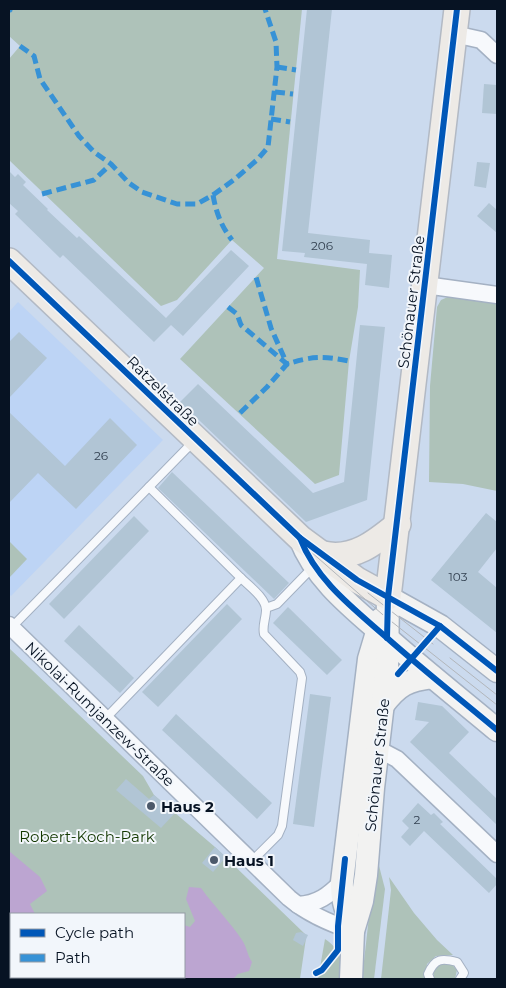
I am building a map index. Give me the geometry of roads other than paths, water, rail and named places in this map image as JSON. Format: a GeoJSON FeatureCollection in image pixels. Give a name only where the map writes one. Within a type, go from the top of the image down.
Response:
{"type":"FeatureCollection","features":[{"type":"Feature","properties":{"kind":"main road","name":"Schönauer Straße"},"geometry":{"type":"LineString","coordinates":[[351,979],[353,931],[364,890],[387,669],[382,634],[398,524],[457,9]]}},
{"type":"Feature","properties":{"kind":"main road","name":"Ratzelstraße"},"geometry":{"type":"LineString","coordinates":[[9,261],[300,538],[318,560],[338,594],[432,677],[497,730]]}},
{"type":"Feature","properties":{"kind":"main road"},"geometry":{"type":"LineString","coordinates":[[318,560],[333,556],[345,556],[362,550],[398,524]]}},
{"type":"Feature","properties":{"kind":"main road","name":"Ratzelstraße"},"geometry":{"type":"LineString","coordinates":[[318,560],[440,626],[497,671]]}},
{"type":"Feature","properties":{"kind":"main road","name":"Schönauer Straße"},"geometry":{"type":"LineString","coordinates":[[353,931],[343,897],[342,882],[369,659],[382,634]]}},
{"type":"Feature","properties":{"kind":"main road"},"geometry":{"type":"LineString","coordinates":[[383,705],[404,684],[432,677]]}},
{"type":"Feature","properties":{"kind":"street"},"geometry":{"type":"LineString","coordinates":[[454,34],[481,40],[497,55]]}},
{"type":"Feature","properties":{"kind":"street"},"geometry":{"type":"LineString","coordinates":[[425,286],[497,295]]}},
{"type":"Feature","properties":{"kind":"street","name":"Nikolai-Rumjanzew-Straße"},"geometry":{"type":"LineString","coordinates":[[10,626],[298,905],[323,920],[353,931]]}},
{"type":"Feature","properties":{"kind":"street"},"geometry":{"type":"LineString","coordinates":[[378,749],[397,758],[497,854]]}},
{"type":"Feature","properties":{"kind":"street"},"geometry":{"type":"LineString","coordinates":[[298,905],[308,905],[325,898],[342,882]]}},
{"type":"Feature","properties":{"kind":"lane"},"geometry":{"type":"LineString","coordinates":[[10,626],[196,440]]}},
{"type":"Feature","properties":{"kind":"lane"},"geometry":{"type":"LineString","coordinates":[[149,487],[261,598],[266,608],[264,634],[300,672],[302,678],[282,826],[278,835],[252,861]]}},
{"type":"Feature","properties":{"kind":"lane"},"geometry":{"type":"LineString","coordinates":[[266,608],[277,604],[318,560]]}},
{"type":"Feature","properties":{"kind":"lane"},"geometry":{"type":"LineString","coordinates":[[105,719],[241,578]]}},
{"type":"Feature","properties":{"kind":"lane"},"geometry":{"type":"LineString","coordinates":[[430,979],[428,974],[432,964],[441,959],[457,962],[464,973],[460,979]]}},
{"type":"Feature","properties":{"kind":"tram line"},"geometry":{"type":"LineString","coordinates":[[9,265],[302,544],[382,614],[497,705]]}},
{"type":"Feature","properties":{"kind":"tram line"},"geometry":{"type":"LineString","coordinates":[[368,593],[433,644]]}},
{"type":"Feature","properties":{"kind":"tram line"},"geometry":{"type":"LineString","coordinates":[[450,658],[497,695]]}},
{"type":"Feature","properties":{"kind":"place","name":"Haus 2"},"geometry":{"type":"Point","coordinates":[151,806]}},
{"type":"Feature","properties":{"kind":"place","name":"Haus 1"},"geometry":{"type":"Point","coordinates":[214,860]}},
{"type":"Feature","properties":{"kind":"park label","name":"Robert-Koch-Park"},"geometry":{"type":"Point","coordinates":[87,836]}}]}
